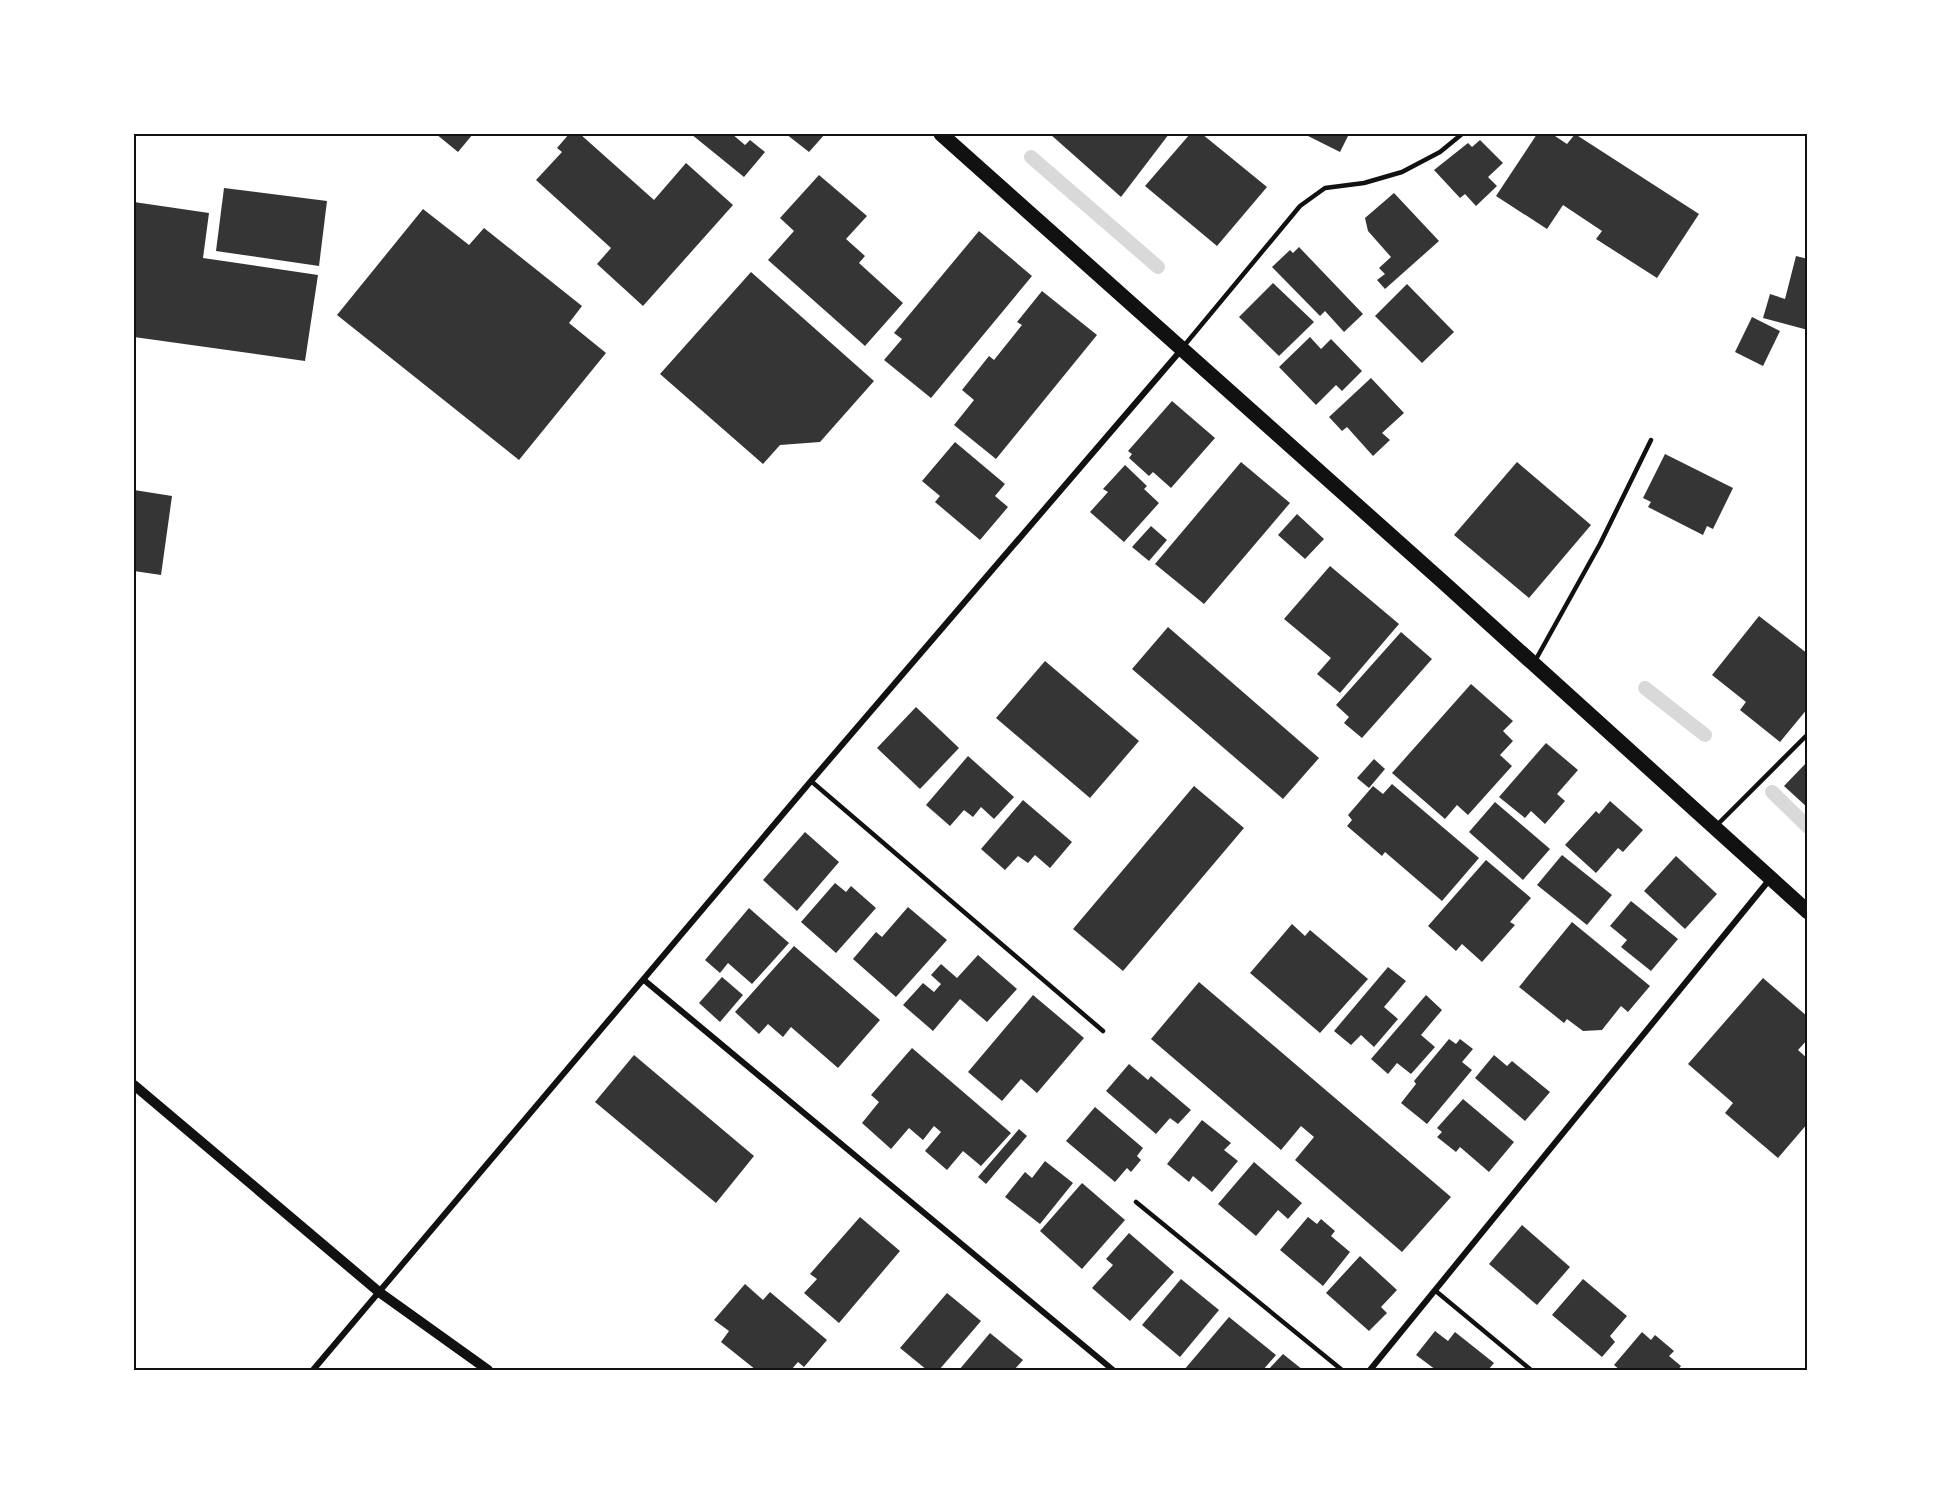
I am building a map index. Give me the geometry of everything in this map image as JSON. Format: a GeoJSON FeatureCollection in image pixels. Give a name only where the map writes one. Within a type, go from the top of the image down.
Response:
{"type":"FeatureCollection","features":[{"type":"Feature","properties":{"kind":"main road"},"geometry":{"type":"LineString","coordinates":[[940,134],[1534,663],[1808,912]]}},
{"type":"Feature","properties":{"kind":"street"},"geometry":{"type":"LineString","coordinates":[[313,1371],[812,781],[1182,350]]}},
{"type":"Feature","properties":{"kind":"street"},"geometry":{"type":"LineString","coordinates":[[1370,1371],[1437,1292],[1771,879]]}},
{"type":"Feature","properties":{"kind":"street"},"geometry":{"type":"LineString","coordinates":[[644,980],[1113,1371]]}},
{"type":"Feature","properties":{"kind":"street"},"geometry":{"type":"LineString","coordinates":[[134,1085],[379,1292],[488,1371]]}},
{"type":"Feature","properties":{"kind":"lane"},"geometry":{"type":"LineString","coordinates":[[1182,350],[1300,206],[1325,188],[1364,183],[1402,172],[1440,152],[1462,134]]}},
{"type":"Feature","properties":{"kind":"lane"},"geometry":{"type":"LineString","coordinates":[[1534,663],[1600,543],[1651,440]]}},
{"type":"Feature","properties":{"kind":"lane"},"geometry":{"type":"LineString","coordinates":[[1714,828],[1808,734]]}},
{"type":"Feature","properties":{"kind":"lane"},"geometry":{"type":"LineString","coordinates":[[812,781],[1102,1031]]}},
{"type":"Feature","properties":{"kind":"lane"},"geometry":{"type":"LineString","coordinates":[[1136,1202],[1342,1371]]}},
{"type":"Feature","properties":{"kind":"lane"},"geometry":{"type":"LineString","coordinates":[[1437,1292],[1531,1371]]}},
{"type":"Feature","properties":{"kind":"building"},"geometry":{"type":"Polygon","coordinates":[[[436,134],[473,134],[458,152],[436,134]]]}},
{"type":"Feature","properties":{"kind":"building"},"geometry":{"type":"Polygon","coordinates":[[[569,134],[580,134],[654,200],[686,163],[733,205],[643,306],[597,264],[611,248],[536,180],[562,152],[557,148],[569,134]]]}},
{"type":"Feature","properties":{"kind":"building"},"geometry":{"type":"Polygon","coordinates":[[[691,134],[732,134],[745,145],[750,140],[765,152],[744,177],[691,134]]]}},
{"type":"Feature","properties":{"kind":"building"},"geometry":{"type":"Polygon","coordinates":[[[786,134],[825,134],[809,152],[786,134]]]}},
{"type":"Feature","properties":{"kind":"building"},"geometry":{"type":"Polygon","coordinates":[[[1050,134],[1169,134],[1121,197],[1050,134]]]}},
{"type":"Feature","properties":{"kind":"building"},"geometry":{"type":"Polygon","coordinates":[[[1190,134],[1202,134],[1267,187],[1217,246],[1145,186],[1190,134]]]}},
{"type":"Feature","properties":{"kind":"building"},"geometry":{"type":"Polygon","coordinates":[[[1304,134],[1349,134],[1340,152],[1304,134]]]}},
{"type":"Feature","properties":{"kind":"building"},"geometry":{"type":"Polygon","coordinates":[[[1537,134],[1552,134],[1567,144],[1575,134],[1699,214],[1657,278],[1596,239],[1602,231],[1563,205],[1547,229],[1496,196],[1537,134]]]}},
{"type":"Feature","properties":{"kind":"building"},"geometry":{"type":"Polygon","coordinates":[[[1480,140],[1503,163],[1488,177],[1497,186],[1476,206],[1465,194],[1460,198],[1434,170],[1468,143],[1472,147],[1480,140]]]}},
{"type":"Feature","properties":{"kind":"building"},"geometry":{"type":"Polygon","coordinates":[[[819,175],[867,216],[846,239],[865,256],[859,263],[903,303],[865,346],[768,260],[794,231],[780,218],[819,175]]]}},
{"type":"Feature","properties":{"kind":"building"},"geometry":{"type":"Polygon","coordinates":[[[224,188],[327,201],[319,266],[216,251],[224,188]]]}},
{"type":"Feature","properties":{"kind":"building"},"geometry":{"type":"Polygon","coordinates":[[[1394,193],[1439,241],[1385,289],[1377,280],[1385,274],[1379,268],[1391,257],[1368,231],[1365,218],[1394,193]]]}},
{"type":"Feature","properties":{"kind":"building"},"geometry":{"type":"Polygon","coordinates":[[[134,202],[209,213],[203,258],[318,275],[305,361],[134,337],[134,202]]]}},
{"type":"Feature","properties":{"kind":"building"},"geometry":{"type":"Polygon","coordinates":[[[423,209],[469,245],[484,228],[582,306],[569,323],[606,353],[519,460],[337,315],[423,209]]]}},
{"type":"Feature","properties":{"kind":"building"},"geometry":{"type":"Polygon","coordinates":[[[979,231],[1032,276],[931,398],[884,360],[902,339],[894,333],[979,231]]]}},
{"type":"Feature","properties":{"kind":"building"},"geometry":{"type":"Polygon","coordinates":[[[1299,247],[1363,314],[1344,332],[1325,311],[1320,316],[1272,267],[1290,250],[1293,253],[1299,247]]]}},
{"type":"Feature","properties":{"kind":"building"},"geometry":{"type":"Polygon","coordinates":[[[1796,256],[1808,259],[1808,330],[1763,318],[1770,294],[1785,299],[1796,256]]]}},
{"type":"Feature","properties":{"kind":"building"},"geometry":{"type":"Polygon","coordinates":[[[751,272],[874,381],[820,442],[780,445],[763,464],[660,374],[751,272]]]}},
{"type":"Feature","properties":{"kind":"building"},"geometry":{"type":"Polygon","coordinates":[[[1273,283],[1314,322],[1279,356],[1239,317],[1273,283]]]}},
{"type":"Feature","properties":{"kind":"building"},"geometry":{"type":"Polygon","coordinates":[[[1407,284],[1454,332],[1422,363],[1375,316],[1407,284]]]}},
{"type":"Feature","properties":{"kind":"building"},"geometry":{"type":"Polygon","coordinates":[[[1042,291],[1097,335],[996,459],[954,425],[974,400],[962,390],[989,356],[994,360],[1022,325],[1017,322],[1042,291]]]}},
{"type":"Feature","properties":{"kind":"building"},"geometry":{"type":"Polygon","coordinates":[[[1752,317],[1780,331],[1763,366],[1735,352],[1752,317]]]}},
{"type":"Feature","properties":{"kind":"building"},"geometry":{"type":"Polygon","coordinates":[[[1310,337],[1321,349],[1331,339],[1362,371],[1342,391],[1336,385],[1316,405],[1279,367],[1310,337]]]}},
{"type":"Feature","properties":{"kind":"building"},"geometry":{"type":"Polygon","coordinates":[[[1371,378],[1404,413],[1382,433],[1390,440],[1373,456],[1347,427],[1342,431],[1329,417],[1371,378]]]}},
{"type":"Feature","properties":{"kind":"building"},"geometry":{"type":"Polygon","coordinates":[[[1172,401],[1215,438],[1171,488],[1153,472],[1149,476],[1129,458],[1132,454],[1128,451],[1172,401]]]}},
{"type":"Feature","properties":{"kind":"building"},"geometry":{"type":"Polygon","coordinates":[[[955,442],[1005,484],[995,496],[1008,507],[980,540],[935,502],[940,496],[922,481],[955,442]]]}},
{"type":"Feature","properties":{"kind":"building"},"geometry":{"type":"Polygon","coordinates":[[[1665,454],[1733,488],[1713,529],[1707,526],[1703,535],[1648,507],[1651,502],[1643,498],[1665,454]]]}},
{"type":"Feature","properties":{"kind":"building"},"geometry":{"type":"Polygon","coordinates":[[[1241,462],[1290,503],[1204,604],[1155,564],[1241,462]]]}},
{"type":"Feature","properties":{"kind":"building"},"geometry":{"type":"Polygon","coordinates":[[[1517,462],[1591,525],[1529,598],[1454,535],[1517,462]]]}},
{"type":"Feature","properties":{"kind":"building"},"geometry":{"type":"Polygon","coordinates":[[[1125,465],[1147,486],[1144,489],[1159,503],[1124,542],[1090,512],[1108,492],[1103,489],[1125,465]]]}},
{"type":"Feature","properties":{"kind":"building"},"geometry":{"type":"Polygon","coordinates":[[[134,490],[172,496],[161,575],[134,571],[134,490]]]}},
{"type":"Feature","properties":{"kind":"building"},"geometry":{"type":"Polygon","coordinates":[[[1297,514],[1324,539],[1305,559],[1278,535],[1297,514]]]}},
{"type":"Feature","properties":{"kind":"building"},"geometry":{"type":"Polygon","coordinates":[[[1151,526],[1167,540],[1149,561],[1132,547],[1151,526]]]}},
{"type":"Feature","properties":{"kind":"building"},"geometry":{"type":"Polygon","coordinates":[[[1330,566],[1399,624],[1340,693],[1317,674],[1331,658],[1284,619],[1330,566]]]}},
{"type":"Feature","properties":{"kind":"building"},"geometry":{"type":"Polygon","coordinates":[[[1759,616],[1808,654],[1808,708],[1780,742],[1740,710],[1746,702],[1712,675],[1759,616]]]}},
{"type":"Feature","properties":{"kind":"building"},"geometry":{"type":"Polygon","coordinates":[[[1168,627],[1319,758],[1283,799],[1132,669],[1168,627]]]}},
{"type":"Feature","properties":{"kind":"building"},"geometry":{"type":"Polygon","coordinates":[[[1401,632],[1432,659],[1362,738],[1344,723],[1349,717],[1336,705],[1401,632]]]}},
{"type":"Feature","properties":{"kind":"building"},"geometry":{"type":"Polygon","coordinates":[[[1045,661],[1139,741],[1090,798],[996,718],[1045,661]]]}},
{"type":"Feature","properties":{"kind":"building"},"geometry":{"type":"Polygon","coordinates":[[[1471,684],[1513,721],[1503,731],[1513,741],[1500,755],[1512,766],[1468,815],[1457,805],[1445,819],[1392,773],[1471,684]]]}},
{"type":"Feature","properties":{"kind":"building"},"geometry":{"type":"Polygon","coordinates":[[[916,707],[959,748],[920,789],[877,748],[916,707]]]}},
{"type":"Feature","properties":{"kind":"building"},"geometry":{"type":"Polygon","coordinates":[[[1546,743],[1578,770],[1557,794],[1565,801],[1545,824],[1531,811],[1525,818],[1499,797],[1546,743]]]}},
{"type":"Feature","properties":{"kind":"building"},"geometry":{"type":"Polygon","coordinates":[[[968,756],[1014,797],[994,819],[981,807],[973,817],[964,810],[950,826],[926,805],[968,756]]]}},
{"type":"Feature","properties":{"kind":"building"},"geometry":{"type":"Polygon","coordinates":[[[1374,759],[1385,769],[1369,788],[1357,778],[1374,759]]]}},
{"type":"Feature","properties":{"kind":"building"},"geometry":{"type":"Polygon","coordinates":[[[1808,761],[1808,808],[1784,786],[1808,761]]]}},
{"type":"Feature","properties":{"kind":"building"},"geometry":{"type":"Polygon","coordinates":[[[1392,784],[1479,858],[1442,901],[1385,852],[1382,856],[1347,826],[1352,820],[1348,815],[1373,786],[1383,794],[1392,784]]]}},
{"type":"Feature","properties":{"kind":"building"},"geometry":{"type":"Polygon","coordinates":[[[1194,786],[1244,828],[1123,971],[1073,929],[1194,786]]]}},
{"type":"Feature","properties":{"kind":"building"},"geometry":{"type":"Polygon","coordinates":[[[1023,800],[1072,842],[1050,868],[1035,855],[1028,863],[1018,856],[1005,870],[981,849],[1023,800]]]}},
{"type":"Feature","properties":{"kind":"building"},"geometry":{"type":"Polygon","coordinates":[[[1610,801],[1643,830],[1623,852],[1618,848],[1596,873],[1565,845],[1596,811],[1599,814],[1610,801]]]}},
{"type":"Feature","properties":{"kind":"building"},"geometry":{"type":"Polygon","coordinates":[[[1495,802],[1550,849],[1523,880],[1469,832],[1495,802]]]}},
{"type":"Feature","properties":{"kind":"building"},"geometry":{"type":"Polygon","coordinates":[[[805,832],[839,862],[797,911],[763,880],[805,832]]]}},
{"type":"Feature","properties":{"kind":"building"},"geometry":{"type":"Polygon","coordinates":[[[1562,855],[1612,895],[1587,925],[1537,885],[1562,855]]]}},
{"type":"Feature","properties":{"kind":"building"},"geometry":{"type":"Polygon","coordinates":[[[1676,856],[1717,894],[1685,929],[1644,891],[1676,856]]]}},
{"type":"Feature","properties":{"kind":"building"},"geometry":{"type":"Polygon","coordinates":[[[1486,860],[1531,898],[1510,922],[1515,925],[1482,962],[1462,944],[1456,951],[1428,926],[1486,860]]]}},
{"type":"Feature","properties":{"kind":"building"},"geometry":{"type":"Polygon","coordinates":[[[835,883],[846,892],[851,886],[876,908],[836,953],[801,922],[835,883]]]}},
{"type":"Feature","properties":{"kind":"building"},"geometry":{"type":"Polygon","coordinates":[[[1631,901],[1678,939],[1651,971],[1621,947],[1627,940],[1610,926],[1631,901]]]}},
{"type":"Feature","properties":{"kind":"building"},"geometry":{"type":"Polygon","coordinates":[[[908,907],[947,940],[896,997],[853,959],[876,932],[882,937],[908,907]]]}},
{"type":"Feature","properties":{"kind":"building"},"geometry":{"type":"Polygon","coordinates":[[[749,908],[789,943],[752,984],[728,963],[720,973],[705,960],[749,908]]]}},
{"type":"Feature","properties":{"kind":"building"},"geometry":{"type":"Polygon","coordinates":[[[1572,922],[1650,986],[1628,1012],[1621,1006],[1602,1030],[1583,1031],[1567,1019],[1564,1023],[1519,987],[1572,922]]]}},
{"type":"Feature","properties":{"kind":"building"},"geometry":{"type":"Polygon","coordinates":[[[1292,924],[1305,936],[1310,930],[1368,979],[1320,1033],[1250,973],[1292,924]]]}},
{"type":"Feature","properties":{"kind":"building"},"geometry":{"type":"Polygon","coordinates":[[[794,946],[880,1020],[838,1068],[791,1027],[783,1037],[768,1024],[759,1034],[735,1012],[794,946]]]}},
{"type":"Feature","properties":{"kind":"building"},"geometry":{"type":"Polygon","coordinates":[[[978,955],[1017,989],[987,1022],[960,999],[933,1031],[903,1005],[923,983],[934,992],[941,984],[931,975],[941,964],[957,978],[978,955]]]}},
{"type":"Feature","properties":{"kind":"building"},"geometry":{"type":"Polygon","coordinates":[[[1388,967],[1406,981],[1384,1007],[1398,1019],[1374,1047],[1361,1035],[1351,1045],[1334,1031],[1388,967]]]}},
{"type":"Feature","properties":{"kind":"building"},"geometry":{"type":"Polygon","coordinates":[[[722,977],[743,995],[720,1022],[699,1003],[722,977]]]}},
{"type":"Feature","properties":{"kind":"building"},"geometry":{"type":"Polygon","coordinates":[[[1763,978],[1808,1017],[1808,1039],[1798,1050],[1808,1059],[1808,1123],[1778,1158],[1725,1113],[1733,1103],[1688,1064],[1763,978]]]}},
{"type":"Feature","properties":{"kind":"building"},"geometry":{"type":"Polygon","coordinates":[[[1199,982],[1451,1197],[1402,1252],[1295,1160],[1314,1137],[1301,1126],[1281,1150],[1151,1039],[1199,982]]]}},
{"type":"Feature","properties":{"kind":"building"},"geometry":{"type":"Polygon","coordinates":[[[1033,995],[1084,1038],[1037,1093],[1021,1079],[1002,1101],[968,1072],[1033,995]]]}},
{"type":"Feature","properties":{"kind":"building"},"geometry":{"type":"Polygon","coordinates":[[[1426,995],[1442,1010],[1421,1035],[1435,1047],[1411,1074],[1397,1063],[1388,1074],[1371,1059],[1426,995]]]}},
{"type":"Feature","properties":{"kind":"building"},"geometry":{"type":"Polygon","coordinates":[[[1449,1039],[1456,1044],[1460,1039],[1473,1049],[1462,1062],[1472,1070],[1427,1124],[1401,1103],[1416,1084],[1414,1081],[1449,1039]]]}},
{"type":"Feature","properties":{"kind":"building"},"geometry":{"type":"Polygon","coordinates":[[[912,1048],[1011,1133],[981,1166],[963,1151],[947,1170],[925,1151],[941,1132],[934,1126],[923,1140],[909,1128],[891,1149],[862,1123],[879,1102],[871,1095],[912,1048]]]}},
{"type":"Feature","properties":{"kind":"building"},"geometry":{"type":"Polygon","coordinates":[[[634,1055],[754,1156],[716,1203],[595,1102],[634,1055]]]}},
{"type":"Feature","properties":{"kind":"building"},"geometry":{"type":"Polygon","coordinates":[[[1494,1055],[1507,1066],[1512,1061],[1550,1092],[1525,1121],[1475,1078],[1494,1055]]]}},
{"type":"Feature","properties":{"kind":"building"},"geometry":{"type":"Polygon","coordinates":[[[1129,1064],[1148,1080],[1151,1076],[1191,1110],[1178,1124],[1170,1118],[1156,1134],[1106,1091],[1129,1064]]]}},
{"type":"Feature","properties":{"kind":"building"},"geometry":{"type":"Polygon","coordinates":[[[1463,1099],[1514,1142],[1489,1172],[1460,1147],[1456,1152],[1437,1137],[1442,1132],[1437,1128],[1463,1099]]]}},
{"type":"Feature","properties":{"kind":"building"},"geometry":{"type":"Polygon","coordinates":[[[1095,1107],[1143,1148],[1137,1156],[1141,1160],[1131,1172],[1127,1168],[1115,1182],[1066,1141],[1095,1107]]]}},
{"type":"Feature","properties":{"kind":"building"},"geometry":{"type":"Polygon","coordinates":[[[1202,1120],[1231,1143],[1224,1150],[1238,1161],[1212,1192],[1193,1176],[1189,1182],[1167,1164],[1202,1120]]]}},
{"type":"Feature","properties":{"kind":"building"},"geometry":{"type":"Polygon","coordinates":[[[1019,1129],[1027,1136],[986,1184],[978,1177],[1019,1129]]]}},
{"type":"Feature","properties":{"kind":"building"},"geometry":{"type":"Polygon","coordinates":[[[1045,1161],[1073,1183],[1040,1224],[1005,1197],[1025,1172],[1032,1178],[1045,1161]]]}},
{"type":"Feature","properties":{"kind":"building"},"geometry":{"type":"Polygon","coordinates":[[[1254,1162],[1302,1203],[1288,1219],[1278,1210],[1256,1236],[1218,1204],[1254,1162]]]}},
{"type":"Feature","properties":{"kind":"building"},"geometry":{"type":"Polygon","coordinates":[[[1082,1183],[1125,1220],[1082,1269],[1040,1231],[1082,1183]]]}},
{"type":"Feature","properties":{"kind":"building"},"geometry":{"type":"Polygon","coordinates":[[[860,1217],[900,1251],[839,1323],[804,1293],[817,1279],[810,1274],[860,1217]]]}},
{"type":"Feature","properties":{"kind":"building"},"geometry":{"type":"Polygon","coordinates":[[[1308,1217],[1317,1224],[1321,1219],[1335,1231],[1331,1236],[1350,1252],[1323,1286],[1280,1250],[1308,1217]]]}},
{"type":"Feature","properties":{"kind":"building"},"geometry":{"type":"Polygon","coordinates":[[[1522,1225],[1570,1267],[1537,1305],[1489,1264],[1522,1225]]]}},
{"type":"Feature","properties":{"kind":"building"},"geometry":{"type":"Polygon","coordinates":[[[1129,1233],[1174,1272],[1130,1321],[1092,1288],[1113,1265],[1106,1259],[1129,1233]]]}},
{"type":"Feature","properties":{"kind":"building"},"geometry":{"type":"Polygon","coordinates":[[[1360,1256],[1397,1290],[1381,1307],[1387,1313],[1369,1331],[1326,1293],[1360,1256]]]}},
{"type":"Feature","properties":{"kind":"building"},"geometry":{"type":"Polygon","coordinates":[[[1181,1279],[1219,1310],[1180,1357],[1142,1325],[1181,1279]]]}},
{"type":"Feature","properties":{"kind":"building"},"geometry":{"type":"Polygon","coordinates":[[[1583,1279],[1627,1316],[1610,1336],[1615,1342],[1602,1357],[1552,1315],[1583,1279]]]}},
{"type":"Feature","properties":{"kind":"building"},"geometry":{"type":"Polygon","coordinates":[[[745,1284],[763,1300],[770,1292],[827,1340],[804,1367],[798,1362],[791,1370],[756,1370],[721,1342],[729,1331],[714,1320],[745,1284]]]}},
{"type":"Feature","properties":{"kind":"building"},"geometry":{"type":"Polygon","coordinates":[[[947,1293],[981,1321],[939,1370],[927,1370],[900,1348],[947,1293]]]}},
{"type":"Feature","properties":{"kind":"building"},"geometry":{"type":"Polygon","coordinates":[[[1229,1317],[1276,1355],[1263,1370],[1184,1370],[1229,1317]]]}},
{"type":"Feature","properties":{"kind":"building"},"geometry":{"type":"Polygon","coordinates":[[[1435,1331],[1448,1341],[1455,1332],[1494,1363],[1488,1370],[1436,1370],[1416,1355],[1435,1331]]]}},
{"type":"Feature","properties":{"kind":"building"},"geometry":{"type":"Polygon","coordinates":[[[1642,1332],[1651,1340],[1655,1335],[1674,1351],[1669,1356],[1681,1366],[1678,1370],[1620,1370],[1614,1365],[1642,1332]]]}},
{"type":"Feature","properties":{"kind":"building"},"geometry":{"type":"Polygon","coordinates":[[[990,1333],[1023,1360],[1014,1370],[959,1370],[990,1333]]]}},
{"type":"Feature","properties":{"kind":"building"},"geometry":{"type":"Polygon","coordinates":[[[1283,1354],[1303,1370],[1268,1370],[1283,1354]]]}},
{"type":"Feature","properties":{"kind":"waterway"},"geometry":{"type":"LineString","coordinates":[[1031,157],[1158,267]]}},
{"type":"Feature","properties":{"kind":"waterway"},"geometry":{"type":"LineString","coordinates":[[1645,688],[1705,735]]}},
{"type":"Feature","properties":{"kind":"waterway"},"geometry":{"type":"LineString","coordinates":[[1772,792],[1808,827]]}}]}
